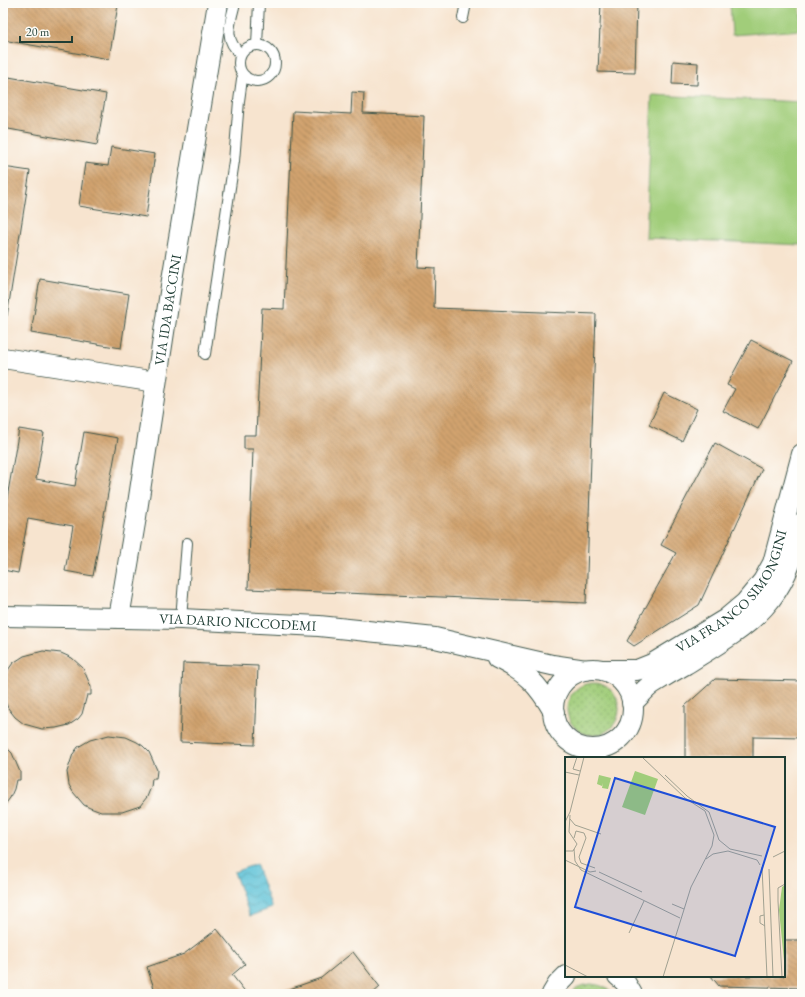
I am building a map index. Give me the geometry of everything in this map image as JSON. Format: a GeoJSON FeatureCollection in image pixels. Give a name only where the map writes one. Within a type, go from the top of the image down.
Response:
{"type":"FeatureCollection","features":[{"type":"Feature","properties":{"kind":"street","name":"VIA IDA BACCINI"},"geometry":{"type":"LineString","coordinates":[[119,618],[218,3]]}},
{"type":"Feature","properties":{"kind":"street"},"geometry":{"type":"LineString","coordinates":[[3,358],[156,382]]}},
{"type":"Feature","properties":{"kind":"street","name":"VIA FRANCO SIMONGINI"},"geometry":{"type":"LineString","coordinates":[[595,670],[637,670],[652,664],[726,619],[745,603],[763,581],[773,563],[802,454]]}},
{"type":"Feature","properties":{"kind":"street","name":"VIA FRANCO SIMONGINI"},"geometry":{"type":"LineString","coordinates":[[632,703],[652,684],[727,638],[743,627],[762,610],[775,595],[786,575],[798,544],[802,523]]}},
{"type":"Feature","properties":{"kind":"street","name":"VIA DARIO NICCODEMI"},"geometry":{"type":"LineString","coordinates":[[3,616],[181,619],[319,626],[435,638],[552,665],[595,670]]}},
{"type":"Feature","properties":{"kind":"street","name":"VIA DARIO NICCODEMI"},"geometry":{"type":"LineString","coordinates":[[472,646],[509,664],[533,681],[554,712]]}},
{"type":"Feature","properties":{"kind":"street"},"geometry":{"type":"LineString","coordinates":[[595,670],[616,676],[628,690],[632,703],[632,716],[629,726],[611,750],[606,746],[594,749],[583,747],[575,750],[556,724],[554,712],[555,698],[566,679],[574,674],[595,670]]}},
{"type":"Feature","properties":{"kind":"street"},"geometry":{"type":"LineString","coordinates":[[619,977],[625,982],[632,994]]}},
{"type":"Feature","properties":{"kind":"lane"},"geometry":{"type":"LineString","coordinates":[[235,3],[230,26],[230,41],[235,49],[241,54]]}},
{"type":"Feature","properties":{"kind":"lane"},"geometry":{"type":"LineString","coordinates":[[257,45],[259,3]]}},
{"type":"Feature","properties":{"kind":"lane"},"geometry":{"type":"LineString","coordinates":[[463,18],[466,3]]}},
{"type":"Feature","properties":{"kind":"lane"},"geometry":{"type":"LineString","coordinates":[[257,45],[263,46],[272,53],[275,64],[271,75],[261,81],[255,81],[245,76],[239,67],[241,54],[247,48],[257,45]]}},
{"type":"Feature","properties":{"kind":"lane"},"geometry":{"type":"LineString","coordinates":[[205,354],[234,161],[242,79],[245,76]]}},
{"type":"Feature","properties":{"kind":"lane"},"geometry":{"type":"LineString","coordinates":[[181,619],[187,543]]}},
{"type":"Feature","properties":{"kind":"green space"},"geometry":{"type":"Polygon","coordinates":[[[730,3],[800,3],[802,30],[732,35],[730,3]]]}},
{"type":"Feature","properties":{"kind":"green space"},"geometry":{"type":"Polygon","coordinates":[[[652,95],[802,102],[802,245],[646,238],[652,95]]]}},
{"type":"Feature","properties":{"kind":"green space"},"geometry":{"type":"Polygon","coordinates":[[[588,683],[598,683],[612,690],[619,704],[619,714],[612,728],[598,735],[588,735],[578,731],[571,724],[567,714],[567,704],[571,694],[578,687],[588,683]]]}},
{"type":"Feature","properties":{"kind":"green space"},"geometry":{"type":"Polygon","coordinates":[[[591,984],[603,987],[612,994],[570,994],[580,987],[591,984]]]}},
{"type":"Feature","properties":{"kind":"water"},"geometry":{"type":"Polygon","coordinates":[[[256,864],[272,908],[250,916],[234,872],[256,864]]]}},
{"type":"Feature","properties":{"kind":"building"},"geometry":{"type":"Polygon","coordinates":[[[3,3],[106,3],[118,5],[109,59],[3,40],[3,3]]]}},
{"type":"Feature","properties":{"kind":"building"},"geometry":{"type":"Polygon","coordinates":[[[601,3],[637,3],[635,73],[598,72],[601,3]]]}},
{"type":"Feature","properties":{"kind":"building"},"geometry":{"type":"Polygon","coordinates":[[[673,61],[698,63],[697,85],[672,84],[673,61]]]}},
{"type":"Feature","properties":{"kind":"building"},"geometry":{"type":"Polygon","coordinates":[[[3,76],[106,94],[97,145],[3,128],[3,76]]]}},
{"type":"Feature","properties":{"kind":"building"},"geometry":{"type":"Polygon","coordinates":[[[352,92],[364,93],[363,113],[424,116],[418,267],[435,268],[434,308],[596,314],[586,603],[248,589],[253,449],[244,449],[244,435],[256,435],[262,308],[284,309],[293,111],[351,114],[352,92]]]}},
{"type":"Feature","properties":{"kind":"building"},"geometry":{"type":"Polygon","coordinates":[[[111,147],[155,154],[146,217],[79,206],[85,163],[108,166],[111,147]]]}},
{"type":"Feature","properties":{"kind":"building"},"geometry":{"type":"Polygon","coordinates":[[[3,167],[30,171],[7,316],[3,316],[3,167]]]}},
{"type":"Feature","properties":{"kind":"building"},"geometry":{"type":"Polygon","coordinates":[[[40,279],[129,294],[121,348],[31,333],[40,279]]]}},
{"type":"Feature","properties":{"kind":"building"},"geometry":{"type":"Polygon","coordinates":[[[751,340],[793,361],[758,429],[723,411],[735,389],[727,385],[751,340]]]}},
{"type":"Feature","properties":{"kind":"building"},"geometry":{"type":"Polygon","coordinates":[[[664,393],[697,409],[682,441],[649,425],[664,393]]]}},
{"type":"Feature","properties":{"kind":"building"},"geometry":{"type":"Polygon","coordinates":[[[19,429],[44,433],[36,479],[75,486],[84,432],[118,438],[93,576],[65,571],[73,526],[28,518],[18,573],[3,570],[3,521],[19,429]]]}},
{"type":"Feature","properties":{"kind":"building"},"geometry":{"type":"Polygon","coordinates":[[[715,443],[762,469],[699,605],[634,646],[627,641],[676,553],[661,545],[715,443]]]}},
{"type":"Feature","properties":{"kind":"building"},"geometry":{"type":"Polygon","coordinates":[[[43,651],[61,653],[72,658],[83,668],[91,687],[91,695],[87,695],[82,714],[78,719],[69,725],[42,729],[24,724],[15,717],[3,698],[3,686],[8,670],[13,663],[24,656],[43,651]]]}},
{"type":"Feature","properties":{"kind":"building"},"geometry":{"type":"Polygon","coordinates":[[[183,663],[258,666],[255,745],[180,742],[183,663]]]}},
{"type":"Feature","properties":{"kind":"building"},"geometry":{"type":"Polygon","coordinates":[[[715,679],[802,681],[802,738],[753,737],[753,757],[685,757],[685,706],[715,679]]]}},
{"type":"Feature","properties":{"kind":"building"},"geometry":{"type":"Polygon","coordinates":[[[109,735],[126,737],[143,746],[149,752],[157,770],[156,779],[152,779],[147,797],[140,806],[122,812],[101,812],[84,805],[69,785],[67,772],[73,754],[78,747],[90,740],[109,735]]]}},
{"type":"Feature","properties":{"kind":"building"},"geometry":{"type":"Polygon","coordinates":[[[3,744],[12,753],[20,772],[20,780],[16,780],[10,798],[3,807],[3,744]]]}},
{"type":"Feature","properties":{"kind":"building"},"geometry":{"type":"Polygon","coordinates":[[[217,929],[245,964],[232,975],[247,994],[156,994],[147,967],[184,954],[217,929]]]}},
{"type":"Feature","properties":{"kind":"building"},"geometry":{"type":"Polygon","coordinates":[[[785,940],[802,940],[802,988],[719,986],[712,977],[785,977],[785,940]]]}},
{"type":"Feature","properties":{"kind":"building"},"geometry":{"type":"Polygon","coordinates":[[[353,952],[380,987],[372,994],[286,994],[284,991],[321,978],[353,952]]]}}]}
